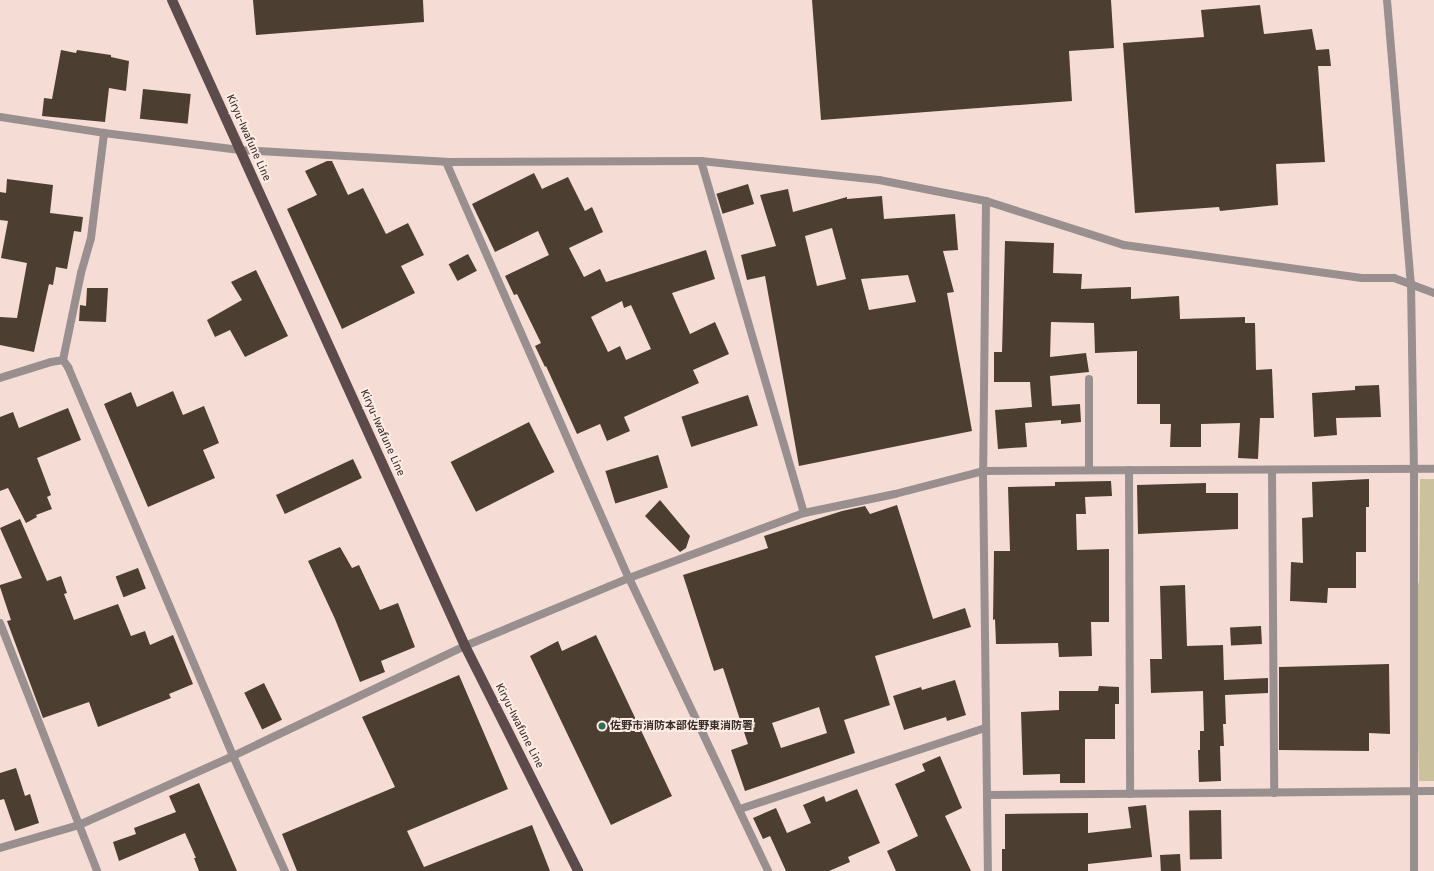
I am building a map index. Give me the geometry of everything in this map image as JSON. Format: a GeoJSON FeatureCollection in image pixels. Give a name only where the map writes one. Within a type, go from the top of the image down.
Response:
{"type":"FeatureCollection","features":[{"type":"Feature","properties":{"kind":"main road","name":"Kiryu-Iwafune Line"},"geometry":{"type":"LineString","coordinates":[[172,0],[465,646],[578,871]]}},
{"type":"Feature","properties":{"kind":"street"},"geometry":{"type":"LineString","coordinates":[[1387,0],[1411,283],[1414,469],[1414,871]]}},
{"type":"Feature","properties":{"kind":"street"},"geometry":{"type":"LineString","coordinates":[[0,117],[104,133],[240,150],[446,162],[701,161],[879,180],[986,201],[1124,245],[1362,278],[1394,278],[1411,283],[1434,293]]}},
{"type":"Feature","properties":{"kind":"street"},"geometry":{"type":"LineString","coordinates":[[104,133],[91,238],[81,273],[63,360],[68,367],[233,756],[286,871]]}},
{"type":"Feature","properties":{"kind":"street"},"geometry":{"type":"LineString","coordinates":[[701,161],[804,514]]}},
{"type":"Feature","properties":{"kind":"street"},"geometry":{"type":"LineString","coordinates":[[446,162],[629,578],[740,809],[768,871]]}},
{"type":"Feature","properties":{"kind":"street"},"geometry":{"type":"LineString","coordinates":[[986,201],[983,471],[988,871]]}},
{"type":"Feature","properties":{"kind":"street"},"geometry":{"type":"LineString","coordinates":[[0,378],[51,362],[63,360]]}},
{"type":"Feature","properties":{"kind":"street"},"geometry":{"type":"LineString","coordinates":[[1089,380],[1089,470]]}},
{"type":"Feature","properties":{"kind":"street"},"geometry":{"type":"LineString","coordinates":[[0,848],[79,825],[233,756],[465,646],[629,578],[804,514],[895,494],[983,471],[1434,469]]}},
{"type":"Feature","properties":{"kind":"street"},"geometry":{"type":"LineString","coordinates":[[1129,470],[1130,794]]}},
{"type":"Feature","properties":{"kind":"street"},"geometry":{"type":"LineString","coordinates":[[1272,470],[1274,793]]}},
{"type":"Feature","properties":{"kind":"street"},"geometry":{"type":"LineString","coordinates":[[0,623],[97,871]]}},
{"type":"Feature","properties":{"kind":"street"},"geometry":{"type":"LineString","coordinates":[[740,809],[986,728]]}},
{"type":"Feature","properties":{"kind":"street"},"geometry":{"type":"LineString","coordinates":[[988,795],[1434,792]]}},
{"type":"Feature","properties":{"kind":"shaded area"},"geometry":{"type":"Polygon","coordinates":[[[1420,479],[1434,479],[1434,781],[1419,781],[1414,576],[1419,584],[1420,479]]]}},
{"type":"Feature","properties":{"kind":"building"},"geometry":{"type":"Polygon","coordinates":[[[253,0],[423,0],[424,22],[256,35],[253,0]]]}},
{"type":"Feature","properties":{"kind":"building"},"geometry":{"type":"Polygon","coordinates":[[[812,0],[1111,0],[1114,48],[1069,51],[1072,101],[821,120],[812,0]]]}},
{"type":"Feature","properties":{"kind":"building"},"geometry":{"type":"Polygon","coordinates":[[[1260,5],[1264,34],[1312,29],[1316,50],[1329,49],[1331,66],[1318,66],[1325,162],[1276,164],[1278,205],[1220,211],[1219,207],[1135,213],[1123,43],[1204,37],[1201,10],[1260,5]]]}},
{"type":"Feature","properties":{"kind":"building"},"geometry":{"type":"Polygon","coordinates":[[[61,50],[76,53],[77,50],[111,55],[111,57],[129,61],[126,91],[109,88],[105,122],[42,116],[44,98],[52,99],[61,50]]]}},
{"type":"Feature","properties":{"kind":"building"},"geometry":{"type":"Polygon","coordinates":[[[143,89],[191,94],[188,124],[140,119],[143,89]]]}},
{"type":"Feature","properties":{"kind":"building"},"geometry":{"type":"Polygon","coordinates":[[[327,161],[332,161],[348,195],[363,188],[386,234],[408,223],[424,255],[401,266],[415,293],[342,329],[287,209],[317,195],[305,171],[327,161]]]}},
{"type":"Feature","properties":{"kind":"building"},"geometry":{"type":"Polygon","coordinates":[[[534,173],[542,189],[568,177],[585,211],[592,207],[603,232],[569,248],[584,277],[600,269],[606,282],[706,250],[715,279],[672,293],[690,334],[715,322],[729,354],[693,370],[699,383],[624,417],[630,431],[607,441],[600,424],[577,434],[546,366],[545,367],[535,346],[541,343],[517,294],[514,295],[505,276],[549,255],[538,231],[495,252],[472,204],[534,173]],[[622,301],[591,317],[608,352],[620,346],[626,360],[651,349],[631,305],[624,308],[622,301]]]}},
{"type":"Feature","properties":{"kind":"building"},"geometry":{"type":"Polygon","coordinates":[[[7,179],[53,185],[50,213],[83,217],[81,232],[74,231],[67,269],[56,267],[53,285],[49,284],[34,352],[0,345],[0,317],[17,318],[27,263],[1,258],[8,221],[0,220],[0,192],[6,193],[7,179]]]}},
{"type":"Feature","properties":{"kind":"building"},"geometry":{"type":"Polygon","coordinates":[[[748,184],[754,204],[723,214],[716,194],[748,184]]]}},
{"type":"Feature","properties":{"kind":"building"},"geometry":{"type":"Polygon","coordinates":[[[788,189],[793,212],[847,197],[847,199],[882,196],[884,219],[955,214],[958,250],[943,251],[954,292],[947,293],[972,431],[799,466],[765,276],[747,280],[741,255],[776,246],[760,195],[788,189]],[[832,228],[805,236],[817,286],[846,279],[832,228]],[[908,275],[861,279],[869,310],[916,302],[908,275]]]}},
{"type":"Feature","properties":{"kind":"building"},"geometry":{"type":"Polygon","coordinates":[[[1005,241],[1054,243],[1053,273],[1082,274],[1081,289],[1131,287],[1131,299],[1179,296],[1180,319],[1245,317],[1245,323],[1255,323],[1256,370],[1272,369],[1274,418],[1260,418],[1258,459],[1238,458],[1240,423],[1201,424],[1201,447],[1170,447],[1171,424],[1160,424],[1160,404],[1137,404],[1137,351],[1095,353],[1094,323],[1051,322],[1050,357],[1086,353],[1089,372],[1050,376],[1052,406],[1080,404],[1081,422],[1061,424],[1061,420],[1025,423],[1027,447],[998,449],[995,410],[1032,407],[1030,382],[994,382],[994,352],[1002,352],[1005,241]]]}},
{"type":"Feature","properties":{"kind":"building"},"geometry":{"type":"Polygon","coordinates":[[[468,254],[477,271],[457,281],[449,264],[468,254]]]}},
{"type":"Feature","properties":{"kind":"building"},"geometry":{"type":"Polygon","coordinates":[[[256,270],[288,336],[245,357],[230,330],[215,337],[207,320],[242,300],[231,282],[256,270]]]}},
{"type":"Feature","properties":{"kind":"building"},"geometry":{"type":"Polygon","coordinates":[[[87,288],[108,288],[106,322],[79,321],[80,305],[86,306],[87,288]]]}},
{"type":"Feature","properties":{"kind":"building"},"geometry":{"type":"Polygon","coordinates":[[[1379,385],[1381,417],[1336,418],[1337,435],[1314,437],[1312,393],[1355,390],[1355,386],[1379,385]]]}},
{"type":"Feature","properties":{"kind":"building"},"geometry":{"type":"Polygon","coordinates":[[[173,391],[183,415],[204,406],[219,443],[203,450],[215,478],[148,507],[104,404],[131,392],[137,407],[173,391]]]}},
{"type":"Feature","properties":{"kind":"building"},"geometry":{"type":"Polygon","coordinates":[[[748,395],[758,425],[691,447],[681,417],[748,395]]]}},
{"type":"Feature","properties":{"kind":"building"},"geometry":{"type":"Polygon","coordinates":[[[68,408],[81,440],[37,458],[51,495],[47,497],[52,509],[36,515],[37,517],[26,523],[8,488],[0,491],[0,417],[13,412],[19,428],[68,408]]]}},
{"type":"Feature","properties":{"kind":"building"},"geometry":{"type":"Polygon","coordinates":[[[529,422],[554,472],[476,512],[451,462],[529,422]]]}},
{"type":"Feature","properties":{"kind":"building"},"geometry":{"type":"Polygon","coordinates":[[[658,455],[668,488],[615,504],[605,471],[658,455]]]}},
{"type":"Feature","properties":{"kind":"building"},"geometry":{"type":"Polygon","coordinates":[[[353,459],[362,478],[285,514],[276,495],[353,459]]]}},
{"type":"Feature","properties":{"kind":"building"},"geometry":{"type":"Polygon","coordinates":[[[1369,479],[1369,507],[1366,507],[1366,552],[1356,552],[1356,588],[1328,588],[1327,603],[1290,601],[1291,562],[1303,563],[1302,518],[1313,517],[1312,482],[1369,479]]]}},
{"type":"Feature","properties":{"kind":"building"},"geometry":{"type":"Polygon","coordinates":[[[1111,481],[1112,496],[1085,497],[1086,514],[1076,514],[1077,550],[1109,549],[1109,622],[1091,622],[1092,656],[1059,657],[1058,643],[996,644],[995,619],[993,620],[994,551],[1010,551],[1008,487],[1055,486],[1055,482],[1111,481]]]}},
{"type":"Feature","properties":{"kind":"building"},"geometry":{"type":"Polygon","coordinates":[[[1206,483],[1206,493],[1238,493],[1238,529],[1138,534],[1137,485],[1206,483]]]}},
{"type":"Feature","properties":{"kind":"building"},"geometry":{"type":"Polygon","coordinates":[[[660,500],[690,536],[686,548],[680,552],[645,516],[660,500]]]}},
{"type":"Feature","properties":{"kind":"building"},"geometry":{"type":"Polygon","coordinates":[[[897,505],[933,619],[965,608],[971,627],[875,656],[890,705],[844,720],[855,753],[745,791],[731,750],[748,744],[723,668],[714,671],[683,575],[768,548],[764,536],[842,511],[865,506],[870,514],[897,505]],[[819,707],[772,723],[781,748],[827,733],[819,707]]]}},
{"type":"Feature","properties":{"kind":"building"},"geometry":{"type":"Polygon","coordinates":[[[20,519],[47,581],[61,576],[67,593],[64,594],[74,620],[118,604],[131,636],[145,631],[150,645],[173,635],[193,684],[169,694],[171,698],[98,727],[89,702],[43,718],[7,621],[11,620],[0,587],[0,585],[22,578],[0,528],[20,519]]]}},
{"type":"Feature","properties":{"kind":"building"},"geometry":{"type":"Polygon","coordinates":[[[340,547],[352,568],[359,565],[380,610],[398,603],[415,647],[381,661],[385,672],[360,682],[335,619],[308,561],[340,547]]]}},
{"type":"Feature","properties":{"kind":"building"},"geometry":{"type":"Polygon","coordinates":[[[138,568],[146,589],[123,597],[116,577],[138,568]]]}},
{"type":"Feature","properties":{"kind":"building"},"geometry":{"type":"Polygon","coordinates":[[[1185,585],[1187,646],[1223,645],[1224,680],[1268,678],[1268,693],[1225,695],[1226,724],[1223,724],[1224,746],[1220,746],[1221,781],[1199,782],[1198,750],[1200,750],[1200,731],[1204,731],[1203,691],[1151,693],[1150,659],[1162,659],[1160,586],[1185,585]]]}},
{"type":"Feature","properties":{"kind":"building"},"geometry":{"type":"Polygon","coordinates":[[[1261,626],[1262,644],[1231,646],[1230,628],[1261,626]]]}},
{"type":"Feature","properties":{"kind":"building","name":"佐野市消防本部佐野東消防署"},"geometry":{"type":"Polygon","coordinates":[[[596,635],[672,796],[611,825],[530,656],[558,641],[562,651],[596,635]]]}},
{"type":"Feature","properties":{"kind":"building"},"geometry":{"type":"Polygon","coordinates":[[[1389,664],[1390,734],[1369,733],[1369,751],[1279,750],[1279,667],[1389,664]]]}},
{"type":"Feature","properties":{"kind":"building"},"geometry":{"type":"Polygon","coordinates":[[[459,675],[508,789],[407,831],[424,867],[532,825],[550,871],[297,871],[282,834],[395,787],[362,717],[459,675]]]}},
{"type":"Feature","properties":{"kind":"building"},"geometry":{"type":"Polygon","coordinates":[[[955,680],[966,715],[947,721],[946,717],[904,730],[893,696],[921,687],[922,690],[955,680]]]}},
{"type":"Feature","properties":{"kind":"building"},"geometry":{"type":"Polygon","coordinates":[[[264,683],[282,720],[262,729],[244,693],[264,683]]]}},
{"type":"Feature","properties":{"kind":"building"},"geometry":{"type":"Polygon","coordinates":[[[1099,686],[1119,687],[1119,704],[1115,704],[1115,739],[1085,739],[1085,783],[1060,783],[1060,774],[1023,775],[1021,712],[1059,710],[1059,691],[1098,691],[1099,686]]]}},
{"type":"Feature","properties":{"kind":"building"},"geometry":{"type":"Polygon","coordinates":[[[940,756],[962,808],[945,816],[971,871],[896,871],[887,851],[918,836],[895,784],[925,771],[922,764],[940,756]]]}},
{"type":"Feature","properties":{"kind":"building"},"geometry":{"type":"Polygon","coordinates":[[[16,768],[25,796],[30,794],[39,823],[15,831],[4,799],[0,800],[0,773],[16,768]]]}},
{"type":"Feature","properties":{"kind":"building"},"geometry":{"type":"Polygon","coordinates":[[[199,783],[237,871],[199,871],[194,858],[196,858],[185,833],[119,861],[113,842],[136,834],[134,828],[176,812],[169,796],[199,783]]]}},
{"type":"Feature","properties":{"kind":"building"},"geometry":{"type":"Polygon","coordinates":[[[857,789],[880,843],[848,857],[850,862],[829,871],[786,871],[770,836],[763,839],[753,818],[776,808],[787,833],[811,823],[803,805],[824,796],[826,802],[857,789]]]}},
{"type":"Feature","properties":{"kind":"building"},"geometry":{"type":"Polygon","coordinates":[[[1146,805],[1152,857],[1088,864],[1088,871],[1002,871],[1002,849],[1005,849],[1005,814],[1088,813],[1088,833],[1131,828],[1128,807],[1146,805]]]}},
{"type":"Feature","properties":{"kind":"building"},"geometry":{"type":"Polygon","coordinates":[[[1221,810],[1222,859],[1190,860],[1189,811],[1221,810]]]}},
{"type":"Feature","properties":{"kind":"building"},"geometry":{"type":"Polygon","coordinates":[[[1180,854],[1181,871],[1161,871],[1160,855],[1180,854]]]}},
{"type":"Feature","properties":{"kind":"place","name":"佐野市消防本部佐野東消防署"},"geometry":{"type":"Point","coordinates":[602,726]}}]}
